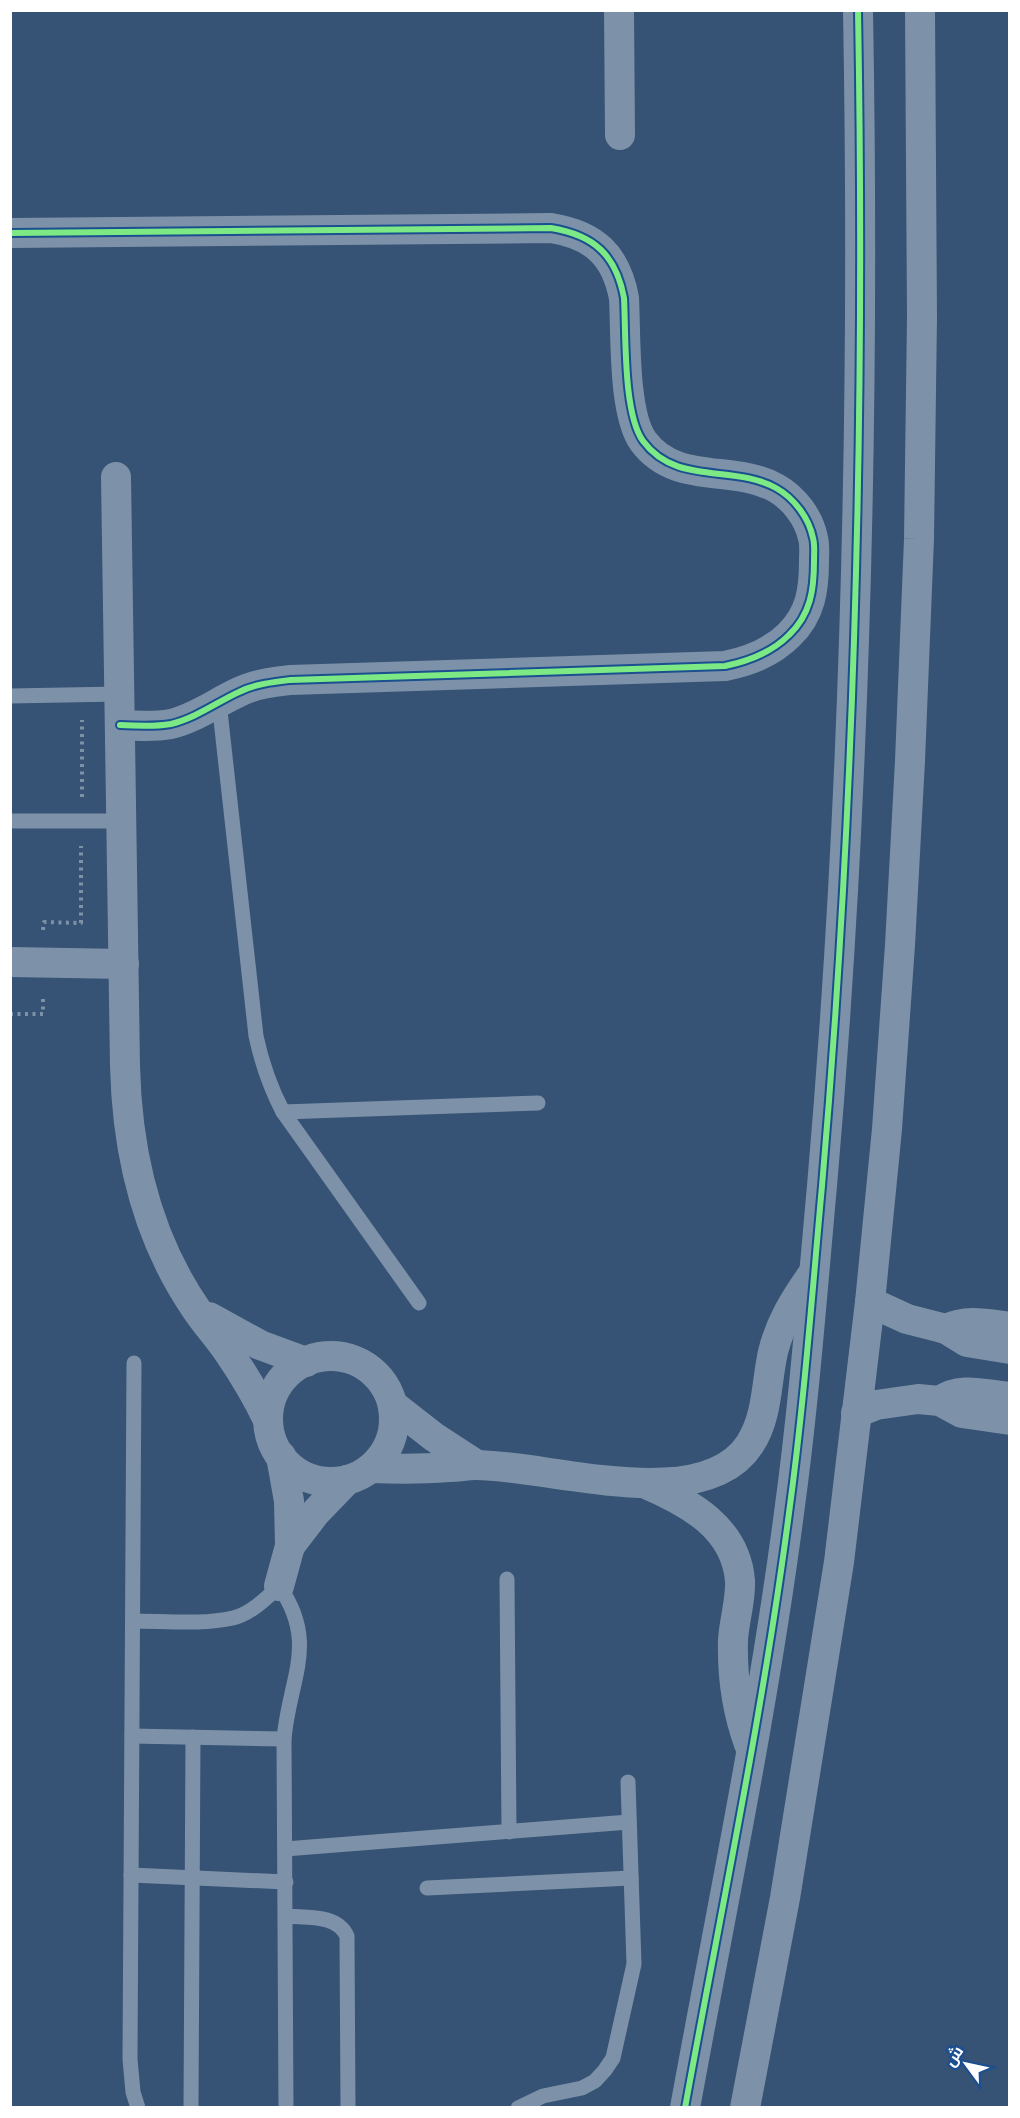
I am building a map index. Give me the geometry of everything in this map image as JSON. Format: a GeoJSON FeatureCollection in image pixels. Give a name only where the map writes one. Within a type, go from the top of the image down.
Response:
{"type":"FeatureCollection","features":[{"type":"Feature","properties":{"kind":"street"},"geometry":{"type":"LineString","coordinates":[[619,10],[620,135]]}},
{"type":"Feature","properties":{"kind":"street"},"geometry":{"type":"LineString","coordinates":[[685,2108],[772,1632],[804,1393],[814,1273],[841,931],[852,731],[860,453],[861,164],[858,10]]}},
{"type":"Feature","properties":{"kind":"street"},"geometry":{"type":"LineString","coordinates":[[745,2108],[785,1898],[839,1562],[870,1302],[887,1129],[910,761],[919,539],[922,317],[920,10]]}},
{"type":"Feature","properties":{"kind":"street"},"geometry":{"type":"LineString","coordinates":[[10,233],[551,228],[580,235],[604,253],[613,264],[621,281],[630,407],[634,424],[643,440],[654,453],[670,464],[686,470],[746,478],[776,489],[790,498],[800,510],[813,538],[814,588],[805,615],[790,634],[771,650],[749,661],[725,666],[290,680],[265,683],[242,690],[189,718],[172,723],[154,726],[120,725]]}},
{"type":"Feature","properties":{"kind":"street"},"geometry":{"type":"LineString","coordinates":[[117,477],[126,1109],[132,1151],[141,1193],[156,1234],[174,1272],[196,1309],[243,1374],[268,1420],[272,1439],[281,1456],[303,1476],[324,1482],[359,1474],[477,1465],[646,1484],[683,1480],[715,1472],[728,1466],[749,1446],[762,1420],[773,1352],[783,1323],[796,1297],[814,1273]]}},
{"type":"Feature","properties":{"kind":"street"},"geometry":{"type":"LineString","coordinates":[[10,962],[124,964]]}},
{"type":"Feature","properties":{"kind":"street"},"geometry":{"type":"LineString","coordinates":[[870,1302],[906,1319],[946,1329],[967,1342],[1010,1349]]}},
{"type":"Feature","properties":{"kind":"street"},"geometry":{"type":"LineString","coordinates":[[196,1309],[245,1338],[306,1362]]}},
{"type":"Feature","properties":{"kind":"street"},"geometry":{"type":"LineString","coordinates":[[946,1329],[971,1322],[1010,1326]]}},
{"type":"Feature","properties":{"kind":"street"},"geometry":{"type":"LineString","coordinates":[[268,1420],[270,1406],[279,1386],[294,1369],[321,1357],[352,1360],[366,1367],[379,1377],[393,1405],[393,1433],[381,1458],[316,1512],[290,1546]]}},
{"type":"Feature","properties":{"kind":"street"},"geometry":{"type":"LineString","coordinates":[[940,1401],[947,1395],[964,1392],[1010,1397]]}},
{"type":"Feature","properties":{"kind":"street"},"geometry":{"type":"LineString","coordinates":[[856,1413],[876,1405],[918,1399],[940,1401],[962,1413],[1010,1420]]}},
{"type":"Feature","properties":{"kind":"street"},"geometry":{"type":"LineString","coordinates":[[393,1405],[434,1437],[477,1465]]}},
{"type":"Feature","properties":{"kind":"street"},"geometry":{"type":"LineString","coordinates":[[279,1586],[290,1546],[289,1501],[281,1456]]}},
{"type":"Feature","properties":{"kind":"street"},"geometry":{"type":"LineString","coordinates":[[646,1484],[683,1502],[712,1521],[730,1546],[737,1563],[740,1583],[734,1640],[734,1676],[743,1727],[751,1751]]}},
{"type":"Feature","properties":{"kind":"lane"},"geometry":{"type":"LineString","coordinates":[[10,696],[120,694]]}},
{"type":"Feature","properties":{"kind":"lane"},"geometry":{"type":"LineString","coordinates":[[219,702],[256,1036],[265,1071],[283,1112],[419,1303]]}},
{"type":"Feature","properties":{"kind":"lane"},"geometry":{"type":"LineString","coordinates":[[10,821],[121,821]]}},
{"type":"Feature","properties":{"kind":"lane"},"geometry":{"type":"LineString","coordinates":[[283,1112],[538,1103]]}},
{"type":"Feature","properties":{"kind":"lane"},"geometry":{"type":"LineString","coordinates":[[134,1363],[130,2076],[138,2108]]}},
{"type":"Feature","properties":{"kind":"lane"},"geometry":{"type":"LineString","coordinates":[[507,1579],[509,1832]]}},
{"type":"Feature","properties":{"kind":"lane"},"geometry":{"type":"LineString","coordinates":[[133,1621],[213,1621],[234,1618],[265,1600],[279,1586],[294,1612],[299,1627],[298,1671],[287,1711],[284,1739],[286,2108]]}},
{"type":"Feature","properties":{"kind":"lane"},"geometry":{"type":"LineString","coordinates":[[132,1736],[284,1739]]}},
{"type":"Feature","properties":{"kind":"lane"},"geometry":{"type":"LineString","coordinates":[[191,2108],[193,1737]]}},
{"type":"Feature","properties":{"kind":"lane"},"geometry":{"type":"LineString","coordinates":[[518,2108],[543,2096],[582,2088],[605,2070],[613,2058],[634,1964],[628,1782]]}},
{"type":"Feature","properties":{"kind":"lane"},"geometry":{"type":"LineString","coordinates":[[285,1849],[630,1822]]}},
{"type":"Feature","properties":{"kind":"lane"},"geometry":{"type":"LineString","coordinates":[[131,1875],[286,1882]]}},
{"type":"Feature","properties":{"kind":"lane"},"geometry":{"type":"LineString","coordinates":[[427,1888],[631,1878]]}},
{"type":"Feature","properties":{"kind":"lane"},"geometry":{"type":"LineString","coordinates":[[286,1916],[333,1921],[344,1929],[347,1936],[348,2108]]}},
{"type":"Feature","properties":{"kind":"path"},"geometry":{"type":"LineString","coordinates":[[10,1014],[43,1014],[44,922],[81,923],[82,695]]}},
{"type":"Feature","properties":{"kind":"cycle path"},"geometry":{"type":"LineString","coordinates":[[685,2108],[754,1737],[779,1588],[799,1431],[822,1186],[843,893],[855,599],[860,305],[858,10]]}},
{"type":"Feature","properties":{"kind":"cycle path"},"geometry":{"type":"LineString","coordinates":[[10,233],[551,228],[566,231],[591,242],[601,250],[609,259],[620,283],[624,298],[629,393],[632,412],[643,441],[656,455],[672,464],[688,469],[742,477],[776,488],[800,509],[814,541],[812,591],[802,619],[775,647],[751,659],[734,664],[290,680],[245,689],[198,714],[171,724],[120,725]]}}]}
